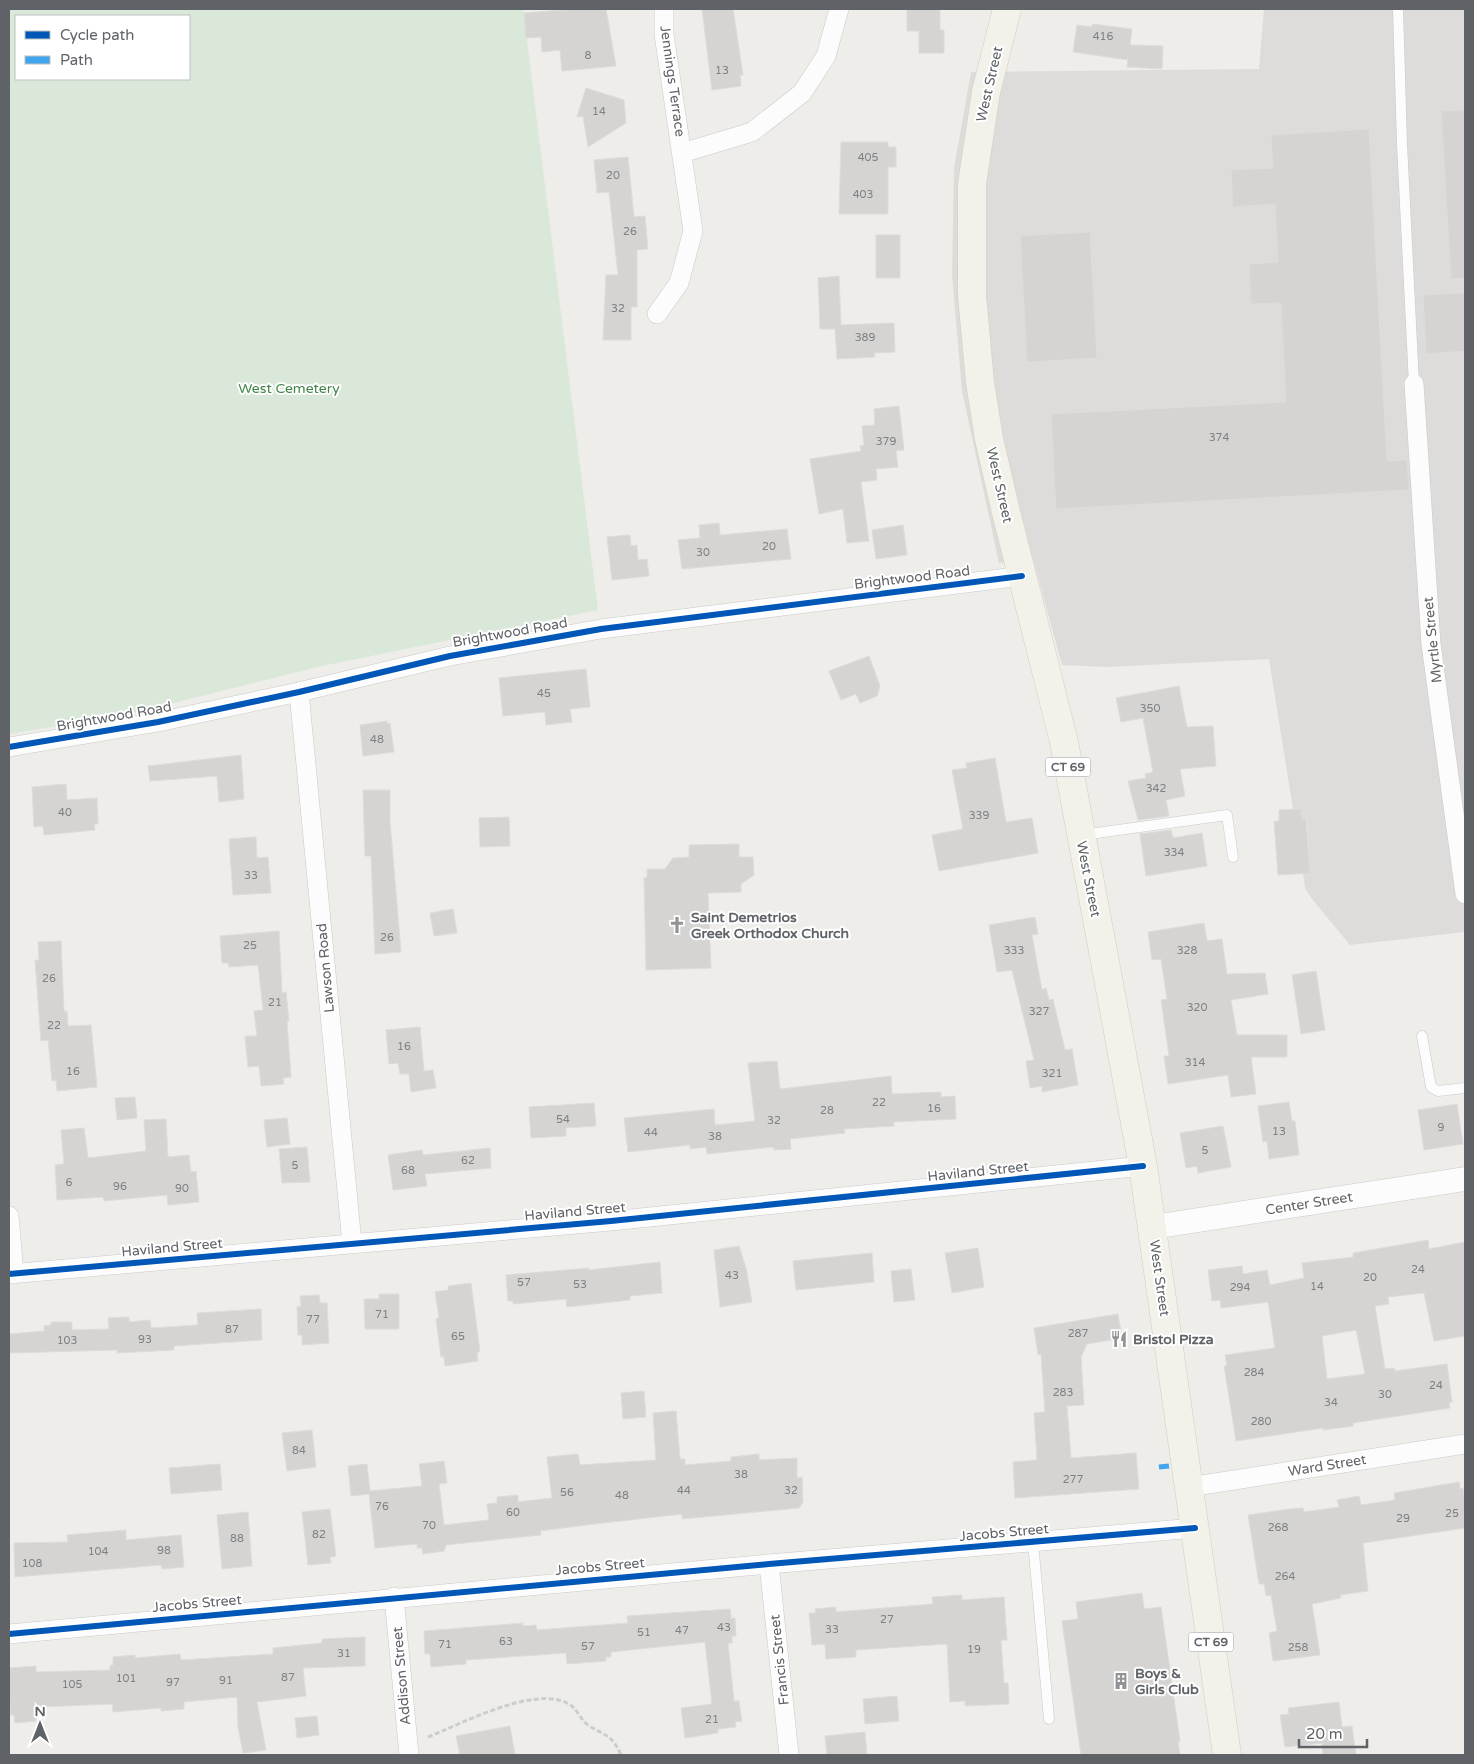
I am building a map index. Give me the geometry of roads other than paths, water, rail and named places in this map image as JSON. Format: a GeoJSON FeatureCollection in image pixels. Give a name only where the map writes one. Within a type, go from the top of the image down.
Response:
{"type":"FeatureCollection","features":[{"type":"Feature","properties":{"kind":"main road","name":"West Street"},"geometry":{"type":"LineString","coordinates":[[1007,9],[978,136],[972,184],[972,296],[980,382],[989,439],[1064,742],[1143,1166],[1227,1755]]}},
{"type":"Feature","properties":{"kind":"street","name":"Jennings Terrace"},"geometry":{"type":"LineString","coordinates":[[657,314],[679,283],[692,231],[664,34],[664,9]]}},
{"type":"Feature","properties":{"kind":"street","name":"Jennings Terrace"},"geometry":{"type":"LineString","coordinates":[[682,153],[752,132],[802,93],[826,56],[839,9]]}},
{"type":"Feature","properties":{"kind":"street","name":"Myrtle Street"},"geometry":{"type":"LineString","coordinates":[[1414,384],[1430,644],[1465,894]]}},
{"type":"Feature","properties":{"kind":"street","name":"Brightwood Road"},"geometry":{"type":"LineString","coordinates":[[9,747],[158,722],[299,692],[450,656],[601,629],[1022,576]]}},
{"type":"Feature","properties":{"kind":"street","name":"Lawson Road"},"geometry":{"type":"LineString","coordinates":[[299,692],[352,1244]]}},
{"type":"Feature","properties":{"kind":"street","name":"Haviland Street"},"geometry":{"type":"LineString","coordinates":[[12,1274],[611,1221],[1143,1166]]}},
{"type":"Feature","properties":{"kind":"street","name":"Center Street"},"geometry":{"type":"LineString","coordinates":[[1153,1227],[1465,1179]]}},
{"type":"Feature","properties":{"kind":"street"},"geometry":{"type":"LineString","coordinates":[[9,1216],[12,1274]]}},
{"type":"Feature","properties":{"kind":"street","name":"Ward Street"},"geometry":{"type":"LineString","coordinates":[[1189,1487],[1465,1444]]}},
{"type":"Feature","properties":{"kind":"street","name":"Jacobs Street"},"geometry":{"type":"LineString","coordinates":[[9,1634],[394,1597],[1195,1528]]}},
{"type":"Feature","properties":{"kind":"street","name":"Francis Street"},"geometry":{"type":"LineString","coordinates":[[769,1564],[788,1755]]}},
{"type":"Feature","properties":{"kind":"street","name":"Addison Street"},"geometry":{"type":"LineString","coordinates":[[394,1597],[408,1755]]}},
{"type":"Feature","properties":{"kind":"lane"},"geometry":{"type":"LineString","coordinates":[[1398,9],[1402,144],[1414,384]]}},
{"type":"Feature","properties":{"kind":"lane"},"geometry":{"type":"LineString","coordinates":[[1081,835],[1227,815],[1233,857]]}},
{"type":"Feature","properties":{"kind":"lane"},"geometry":{"type":"LineString","coordinates":[[1422,1036],[1431,1087],[1438,1091],[1465,1088]]}},
{"type":"Feature","properties":{"kind":"lane"},"geometry":{"type":"LineString","coordinates":[[1033,1542],[1049,1719]]}},
{"type":"Feature","properties":{"kind":"place","name":"Saint Demetrios Greek Orthodox Church"},"geometry":{"type":"Point","coordinates":[677,925]}},
{"type":"Feature","properties":{"kind":"place","name":"Bristol Pizza"},"geometry":{"type":"Point","coordinates":[1119,1339]}},
{"type":"Feature","properties":{"kind":"place","name":"Boys & Girls Club"},"geometry":{"type":"Point","coordinates":[1121,1681]}},
{"type":"Feature","properties":{"kind":"park label","name":"West Cemetery"},"geometry":{"type":"Point","coordinates":[289,388]}}]}
